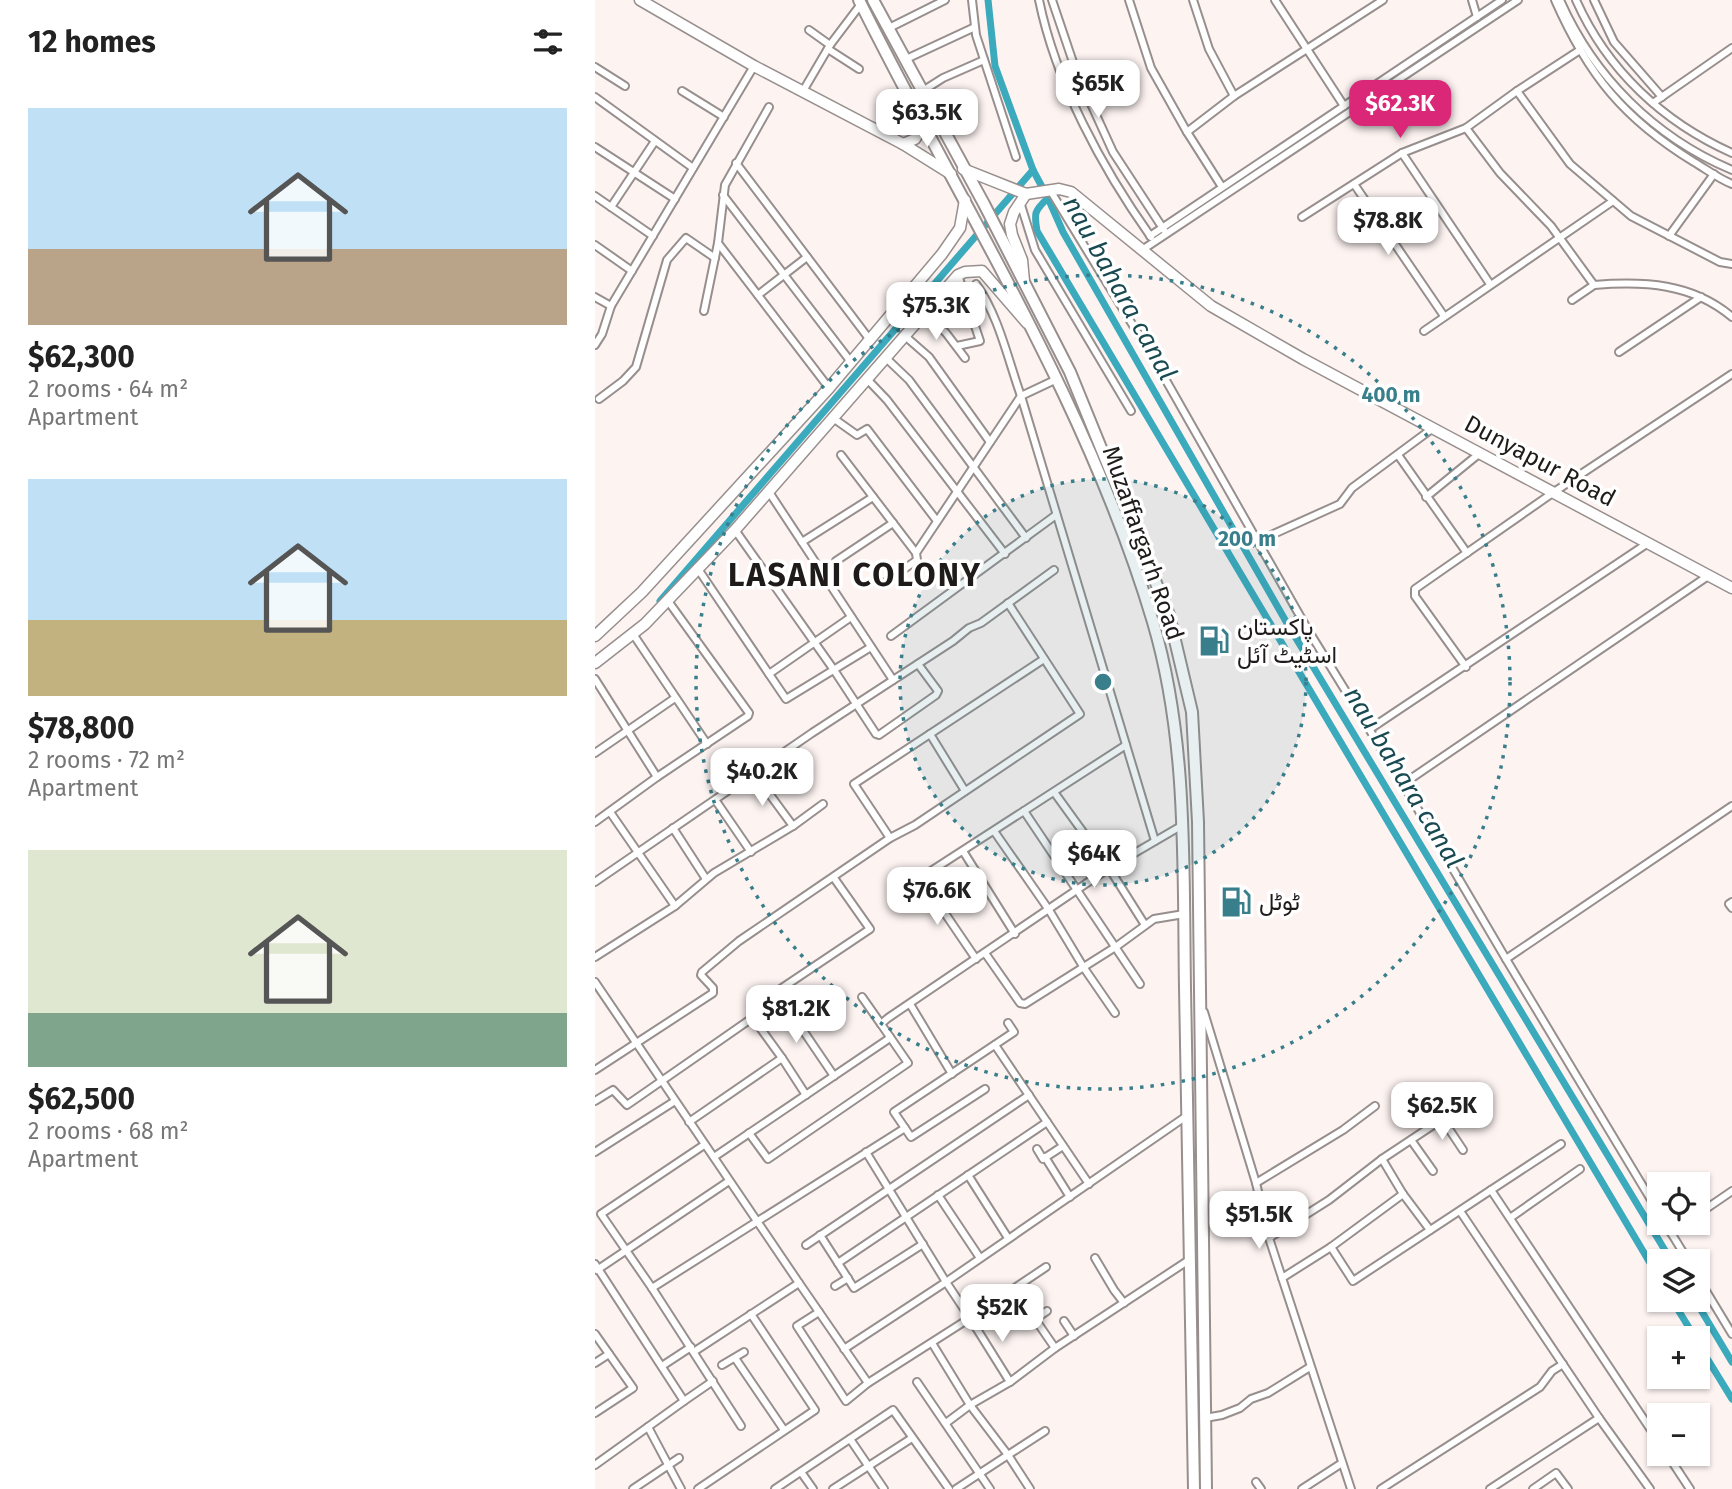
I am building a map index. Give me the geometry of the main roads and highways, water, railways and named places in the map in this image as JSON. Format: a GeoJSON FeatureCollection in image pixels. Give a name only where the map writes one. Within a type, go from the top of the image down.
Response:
{"type":"FeatureCollection","features":[{"type":"Feature","properties":{"kind":"main road"},"geometry":{"type":"LineString","coordinates":[[640,0],[754,66],[903,144],[951,174]]}},
{"type":"Feature","properties":{"kind":"main road","name":"Muzaffargarh Road"},"geometry":{"type":"LineString","coordinates":[[860,2],[872,8],[887,29],[983,204],[1070,372],[1169,615],[1192,712],[1198,822],[1206,1489]]}},
{"type":"Feature","properties":{"kind":"main road","name":"Muzaffargarh Road"},"geometry":{"type":"LineString","coordinates":[[872,8],[924,123],[1058,379],[1102,483],[1154,626],[1177,734],[1184,914],[1194,1489]]}},
{"type":"Feature","properties":{"kind":"main road"},"geometry":{"type":"LineString","coordinates":[[903,144],[915,139],[924,123]]}},
{"type":"Feature","properties":{"kind":"main road"},"geometry":{"type":"LineString","coordinates":[[963,169],[1025,195],[1010,224],[1022,260],[1024,283]]}},
{"type":"Feature","properties":{"kind":"main road","name":"Dunyapur Road"},"geometry":{"type":"LineString","coordinates":[[1025,195],[1059,188],[1070,192],[1211,306],[1303,359],[1732,588]]}},
{"type":"Feature","properties":{"kind":"main road"},"geometry":{"type":"LineString","coordinates":[[595,636],[633,601],[870,340],[960,229],[965,200]]}},
{"type":"Feature","properties":{"kind":"main road"},"geometry":{"type":"LineString","coordinates":[[595,663],[633,634],[668,601],[735,530],[958,275],[982,271],[1034,330]]}},
{"type":"Feature","properties":{"kind":"main road"},"geometry":{"type":"LineString","coordinates":[[1102,483],[1114,477]]}},
{"type":"Feature","properties":{"kind":"waterway","name":"nau bahara canal"},"geometry":{"type":"LineString","coordinates":[[988,0],[995,66],[1033,170],[1063,232],[1288,625],[1664,1249]]}},
{"type":"Feature","properties":{"kind":"waterway"},"geometry":{"type":"LineString","coordinates":[[660,601],[1033,170]]}},
{"type":"Feature","properties":{"kind":"waterway"},"geometry":{"type":"LineString","coordinates":[[1048,198],[1036,213],[1037,231],[1647,1258]]}},
{"type":"Feature","properties":{"kind":"waterway"},"geometry":{"type":"LineString","coordinates":[[1679,1312],[1688,1326]]}},
{"type":"Feature","properties":{"kind":"waterway","name":"nau bahara canal"},"geometry":{"type":"LineString","coordinates":[[1702,1312],[1732,1362]]}},
{"type":"Feature","properties":{"kind":"waterway"},"geometry":{"type":"LineString","coordinates":[[1710,1363],[1732,1399]]}},
{"type":"Feature","properties":{"kind":"place","name":"پاکستان اسٹیٹ آئل"},"geometry":{"type":"Point","coordinates":[1214,641]}},
{"type":"Feature","properties":{"kind":"place","name":"ٹوٹل"},"geometry":{"type":"Point","coordinates":[1236,902]}},
{"type":"Feature","properties":{"kind":"district","name":"LASANI COLONY"},"geometry":{"type":"Point","coordinates":[855,575]}}]}
